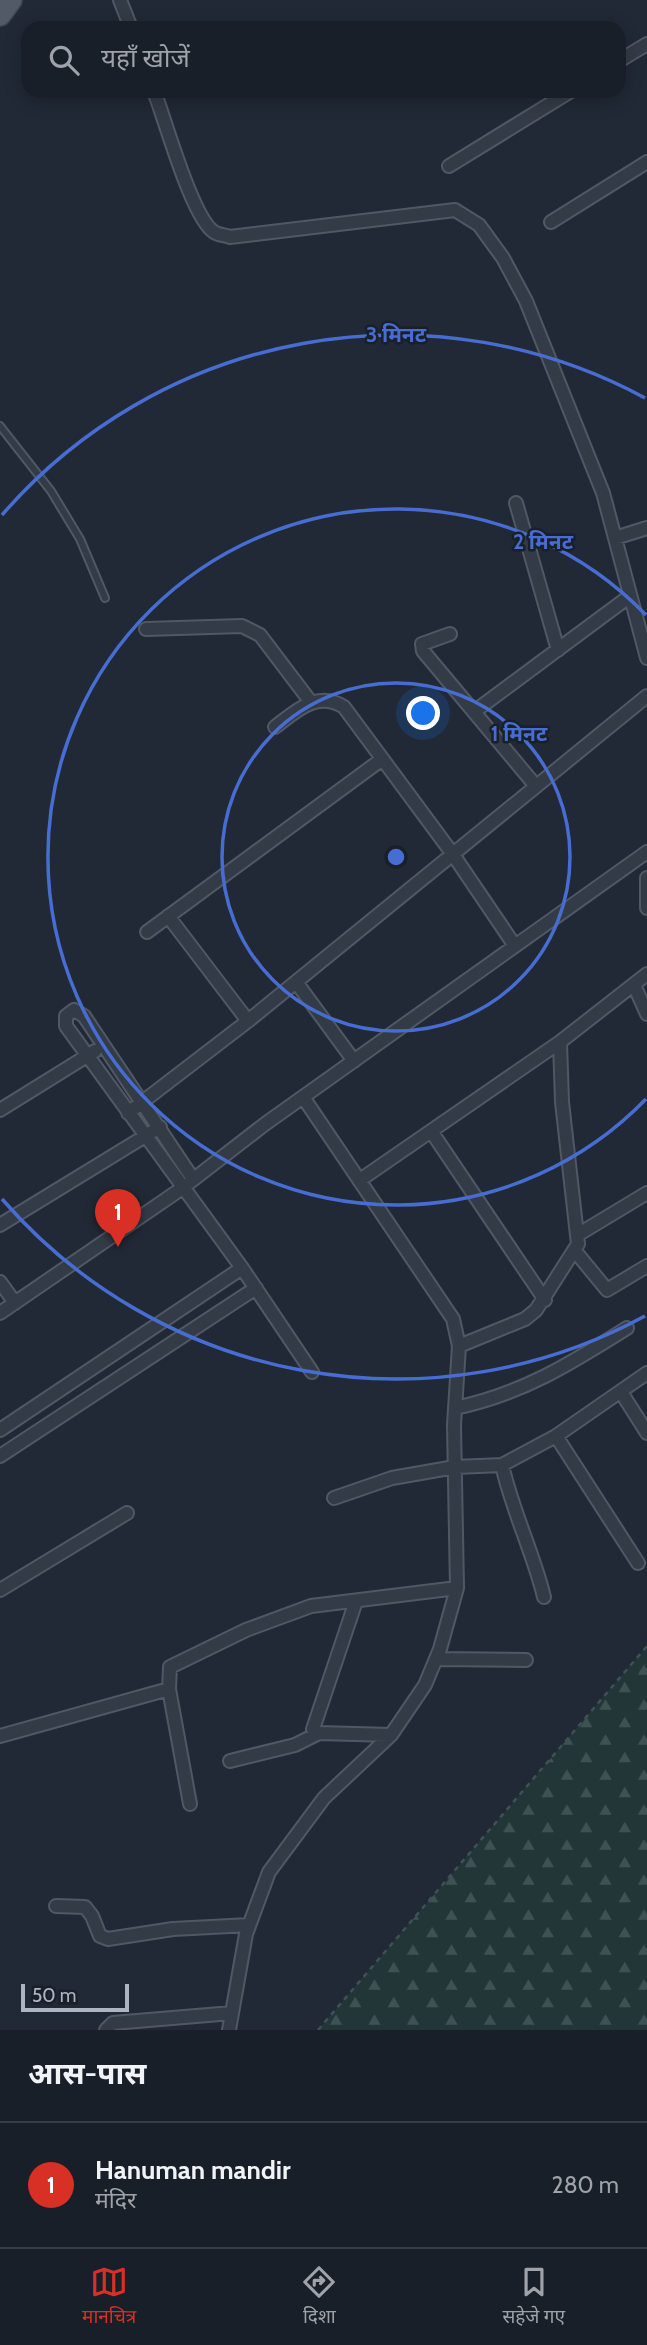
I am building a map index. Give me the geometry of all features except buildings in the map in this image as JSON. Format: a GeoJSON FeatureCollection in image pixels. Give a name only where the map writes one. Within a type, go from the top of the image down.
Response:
{"type":"FeatureCollection","features":[{"type":"Feature","properties":{"kind":"main road"},"geometry":{"type":"LineString","coordinates":[[0,15],[11,0]]}},
{"type":"Feature","properties":{"kind":"street"},"geometry":{"type":"LineString","coordinates":[[120,0],[128,21]]}},
{"type":"Feature","properties":{"kind":"street"},"geometry":{"type":"LineString","coordinates":[[626,57],[647,44]]}},
{"type":"Feature","properties":{"kind":"street"},"geometry":{"type":"LineString","coordinates":[[157,98],[193,198],[203,221],[215,233],[230,236],[454,210],[479,225],[503,258],[526,301],[603,493],[647,658]]}},
{"type":"Feature","properties":{"kind":"street"},"geometry":{"type":"LineString","coordinates":[[449,166],[559,98]]}},
{"type":"Feature","properties":{"kind":"street"},"geometry":{"type":"LineString","coordinates":[[551,222],[647,162]]}},
{"type":"Feature","properties":{"kind":"street"},"geometry":{"type":"LineString","coordinates":[[516,503],[558,650]]}},
{"type":"Feature","properties":{"kind":"street"},"geometry":{"type":"LineString","coordinates":[[615,538],[647,528]]}},
{"type":"Feature","properties":{"kind":"street"},"geometry":{"type":"LineString","coordinates":[[475,711],[630,596]]}},
{"type":"Feature","properties":{"kind":"street"},"geometry":{"type":"LineString","coordinates":[[146,629],[242,626],[251,629],[260,635],[310,701]]}},
{"type":"Feature","properties":{"kind":"street"},"geometry":{"type":"LineString","coordinates":[[450,634],[426,641],[421,647],[535,785]]}},
{"type":"Feature","properties":{"kind":"street"},"geometry":{"type":"LineString","coordinates":[[128,1113],[248,1021],[647,696]]}},
{"type":"Feature","properties":{"kind":"street"},"geometry":{"type":"LineString","coordinates":[[275,727],[310,701],[330,701],[344,708],[452,853],[515,946]]}},
{"type":"Feature","properties":{"kind":"street"},"geometry":{"type":"LineString","coordinates":[[147,932],[381,760]]}},
{"type":"Feature","properties":{"kind":"street"},"geometry":{"type":"LineString","coordinates":[[0,1313],[181,1189],[303,1097],[647,852]]}},
{"type":"Feature","properties":{"kind":"street"},"geometry":{"type":"LineString","coordinates":[[647,878],[647,908]]}},
{"type":"Feature","properties":{"kind":"street"},"geometry":{"type":"LineString","coordinates":[[168,916],[248,1021]]}},
{"type":"Feature","properties":{"kind":"street"},"geometry":{"type":"LineString","coordinates":[[360,1180],[560,1042],[647,974]]}},
{"type":"Feature","properties":{"kind":"street"},"geometry":{"type":"LineString","coordinates":[[296,982],[354,1061]]}},
{"type":"Feature","properties":{"kind":"street"},"geometry":{"type":"LineString","coordinates":[[634,985],[647,1014]]}},
{"type":"Feature","properties":{"kind":"street"},"geometry":{"type":"LineString","coordinates":[[193,1180],[104,1044],[80,1012],[74,1010],[66,1016],[66,1026],[181,1189],[242,1268],[312,1372]]}},
{"type":"Feature","properties":{"kind":"street"},"geometry":{"type":"LineString","coordinates":[[459,1346],[525,1319],[545,1300],[575,1251],[579,1234],[562,1102],[560,1042]]}},
{"type":"Feature","properties":{"kind":"street"},"geometry":{"type":"LineString","coordinates":[[0,1110],[104,1044]]}},
{"type":"Feature","properties":{"kind":"street"},"geometry":{"type":"LineString","coordinates":[[229,2030],[249,1925],[269,1872],[324,1798],[391,1735],[425,1685],[436,1659],[457,1588],[454,1467],[459,1346],[453,1319],[439,1294],[303,1097]]}},
{"type":"Feature","properties":{"kind":"street"},"geometry":{"type":"LineString","coordinates":[[0,1225],[160,1127]]}},
{"type":"Feature","properties":{"kind":"street"},"geometry":{"type":"LineString","coordinates":[[431,1131],[545,1300]]}},
{"type":"Feature","properties":{"kind":"street"},"geometry":{"type":"LineString","coordinates":[[579,1234],[647,1193]]}},
{"type":"Feature","properties":{"kind":"street"},"geometry":{"type":"LineString","coordinates":[[575,1251],[607,1290],[647,1266]]}},
{"type":"Feature","properties":{"kind":"street"},"geometry":{"type":"LineString","coordinates":[[0,1430],[242,1268]]}},
{"type":"Feature","properties":{"kind":"street"},"geometry":{"type":"LineString","coordinates":[[0,1282],[15,1303]]}},
{"type":"Feature","properties":{"kind":"street"},"geometry":{"type":"LineString","coordinates":[[0,1456],[256,1288]]}},
{"type":"Feature","properties":{"kind":"street"},"geometry":{"type":"LineString","coordinates":[[455,1408],[496,1399],[548,1377],[627,1328]]}},
{"type":"Feature","properties":{"kind":"street"},"geometry":{"type":"LineString","coordinates":[[334,1498],[392,1478],[454,1467],[502,1465],[556,1436],[647,1373]]}},
{"type":"Feature","properties":{"kind":"street"},"geometry":{"type":"LineString","coordinates":[[621,1392],[647,1433]]}},
{"type":"Feature","properties":{"kind":"street"},"geometry":{"type":"LineString","coordinates":[[556,1436],[638,1563]]}},
{"type":"Feature","properties":{"kind":"street"},"geometry":{"type":"LineString","coordinates":[[502,1465],[509,1497],[536,1563],[544,1597]]}},
{"type":"Feature","properties":{"kind":"street"},"geometry":{"type":"LineString","coordinates":[[0,1590],[127,1513]]}},
{"type":"Feature","properties":{"kind":"street"},"geometry":{"type":"LineString","coordinates":[[190,1804],[169,1689],[170,1667],[306,1607],[457,1588]]}},
{"type":"Feature","properties":{"kind":"street"},"geometry":{"type":"LineString","coordinates":[[319,1733],[312,1724],[356,1601]]}},
{"type":"Feature","properties":{"kind":"street"},"geometry":{"type":"LineString","coordinates":[[436,1659],[526,1660]]}},
{"type":"Feature","properties":{"kind":"street"},"geometry":{"type":"LineString","coordinates":[[0,1736],[169,1689]]}},
{"type":"Feature","properties":{"kind":"street"},"geometry":{"type":"LineString","coordinates":[[230,1761],[295,1745],[319,1733],[391,1735]]}},
{"type":"Feature","properties":{"kind":"street"},"geometry":{"type":"LineString","coordinates":[[56,1906],[85,1907],[100,1936],[108,1939],[173,1929],[249,1925]]}},
{"type":"Feature","properties":{"kind":"street"},"geometry":{"type":"LineString","coordinates":[[106,2030],[113,2023],[232,2014]]}},
{"type":"Feature","properties":{"kind":"lane"},"geometry":{"type":"LineString","coordinates":[[0,426],[51,491],[80,540],[105,598]]}},
{"type":"Feature","properties":{"kind":"path"},"geometry":{"type":"LineString","coordinates":[[318,2030],[647,1646]]}},
{"type":"Feature","properties":{"kind":"green space"},"geometry":{"type":"Polygon","coordinates":[[[647,1646],[647,2030],[318,2030],[647,1646]]]}},
{"type":"Feature","properties":{"kind":"place","name":"Hanuman mandir"},"geometry":{"type":"Point","coordinates":[118,1247]}}]}
